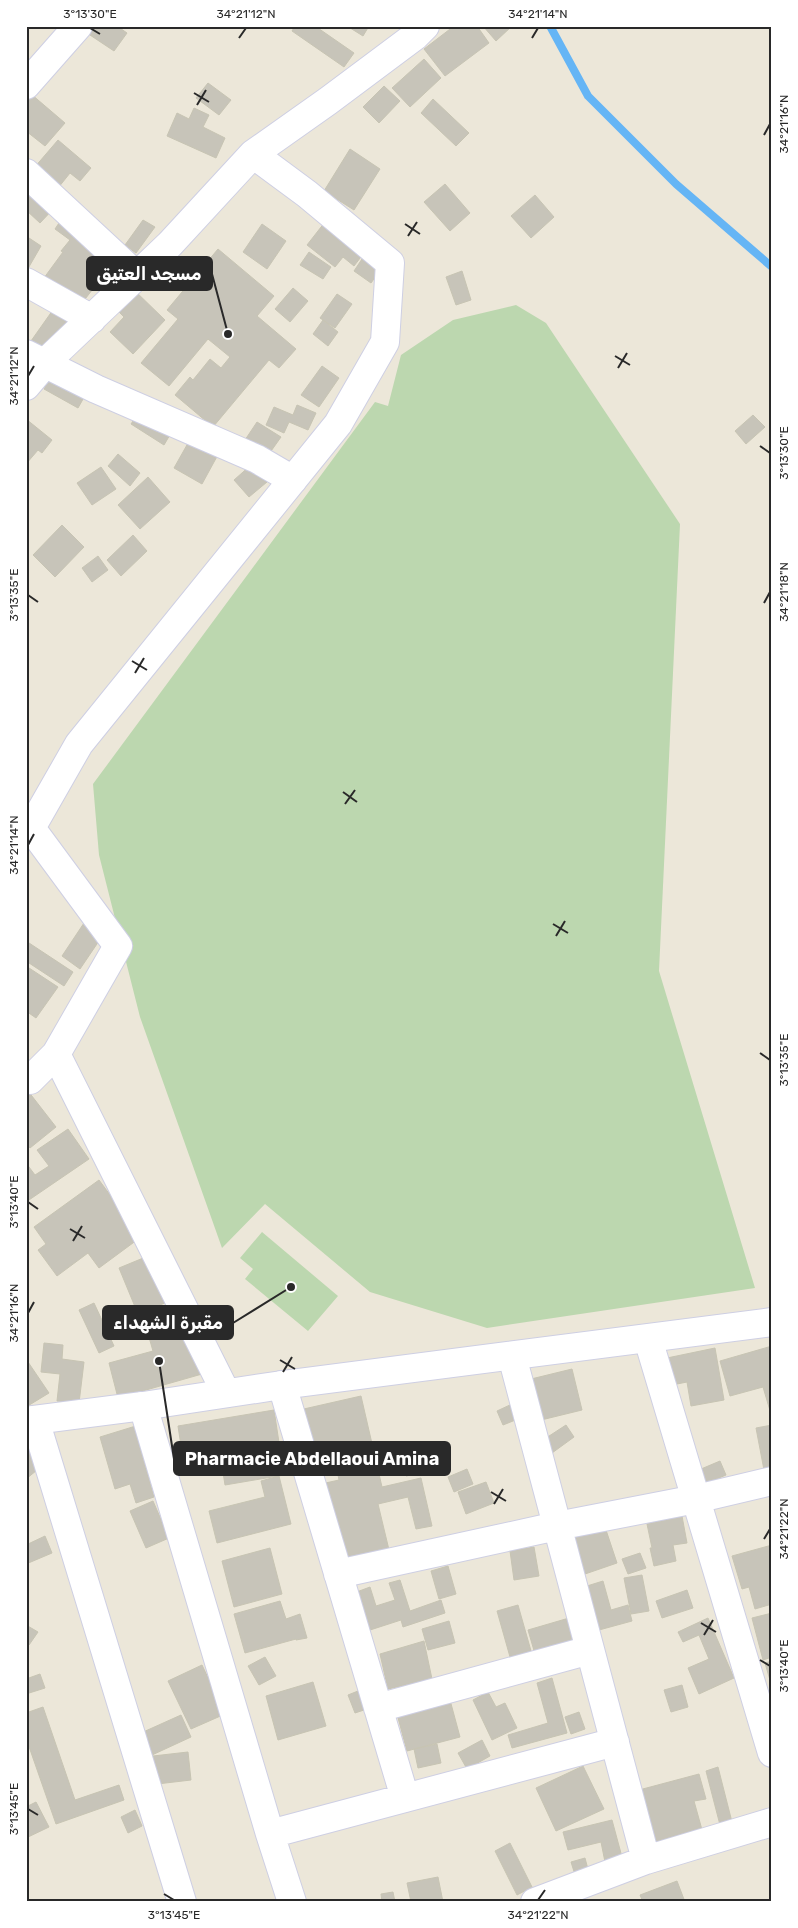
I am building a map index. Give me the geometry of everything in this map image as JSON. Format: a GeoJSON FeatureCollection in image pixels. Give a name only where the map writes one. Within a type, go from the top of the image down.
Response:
{"type":"FeatureCollection","features":[{"type":"Feature","properties":{"kind":"street"},"geometry":{"type":"LineString","coordinates":[[26,85],[78,26]]}},
{"type":"Feature","properties":{"kind":"street"},"geometry":{"type":"LineString","coordinates":[[26,386],[36,358],[92,319],[170,244],[253,154],[328,102],[415,36],[425,26]]}},
{"type":"Feature","properties":{"kind":"street"},"geometry":{"type":"LineString","coordinates":[[28,1079],[56,1054],[118,946],[28,829],[79,744],[338,424],[385,342],[390,263],[307,194],[253,154]]}},
{"type":"Feature","properties":{"kind":"street"},"geometry":{"type":"LineString","coordinates":[[26,173],[137,276]]}},
{"type":"Feature","properties":{"kind":"street"},"geometry":{"type":"LineString","coordinates":[[26,282],[92,319]]}},
{"type":"Feature","properties":{"kind":"street"},"geometry":{"type":"LineString","coordinates":[[36,358],[96,389],[257,459],[293,480]]}},
{"type":"Feature","properties":{"kind":"street"},"geometry":{"type":"LineString","coordinates":[[56,1054],[226,1393]]}},
{"type":"Feature","properties":{"kind":"street"},"geometry":{"type":"LineString","coordinates":[[182,1902],[30,1420],[143,1406],[282,1385],[772,1322]]}},
{"type":"Feature","properties":{"kind":"street"},"geometry":{"type":"LineString","coordinates":[[648,1339],[772,1753]]}},
{"type":"Feature","properties":{"kind":"street"},"geometry":{"type":"LineString","coordinates":[[512,1356],[646,1860]]}},
{"type":"Feature","properties":{"kind":"street"},"geometry":{"type":"LineString","coordinates":[[282,1385],[405,1798]]}},
{"type":"Feature","properties":{"kind":"street"},"geometry":{"type":"LineString","coordinates":[[143,1406],[270,1834],[292,1902]]}},
{"type":"Feature","properties":{"kind":"street"},"geometry":{"type":"LineString","coordinates":[[338,1574],[557,1526],[696,1499],[772,1481]]}},
{"type":"Feature","properties":{"kind":"street"},"geometry":{"type":"LineString","coordinates":[[378,1708],[590,1650]]}},
{"type":"Feature","properties":{"kind":"street"},"geometry":{"type":"LineString","coordinates":[[270,1834],[615,1742]]}},
{"type":"Feature","properties":{"kind":"street"},"geometry":{"type":"LineString","coordinates":[[544,1901],[646,1860],[772,1822]]}},
{"type":"Feature","properties":{"kind":"green space"},"geometry":{"type":"Polygon","coordinates":[[[516,305],[546,323],[680,524],[659,971],[755,1288],[487,1328],[370,1292],[265,1204],[222,1248],[140,1017],[99,855],[93,784],[375,402],[388,406],[401,355],[453,320],[516,305]]]}},
{"type":"Feature","properties":{"kind":"green space"},"geometry":{"type":"Polygon","coordinates":[[[262,1232],[338,1296],[308,1331],[245,1279],[253,1269],[240,1258],[262,1232]]]}},
{"type":"Feature","properties":{"kind":"building"},"geometry":{"type":"Polygon","coordinates":[[[92,26],[117,26],[127,33],[114,51],[87,33],[92,26]]]}},
{"type":"Feature","properties":{"kind":"building"},"geometry":{"type":"Polygon","coordinates":[[[295,26],[315,26],[354,53],[344,67],[292,31],[295,26]]]}},
{"type":"Feature","properties":{"kind":"building"},"geometry":{"type":"Polygon","coordinates":[[[347,26],[369,26],[363,36],[347,26]]]}},
{"type":"Feature","properties":{"kind":"building"},"geometry":{"type":"Polygon","coordinates":[[[454,26],[477,26],[489,43],[445,76],[424,49],[454,26]]]}},
{"type":"Feature","properties":{"kind":"building"},"geometry":{"type":"Polygon","coordinates":[[[483,26],[512,26],[496,41],[483,26]]]}},
{"type":"Feature","properties":{"kind":"building"},"geometry":{"type":"Polygon","coordinates":[[[424,59],[441,78],[410,107],[392,88],[424,59]]]}},
{"type":"Feature","properties":{"kind":"building"},"geometry":{"type":"Polygon","coordinates":[[[208,83],[231,100],[219,115],[196,98],[208,83]]]}},
{"type":"Feature","properties":{"kind":"building"},"geometry":{"type":"Polygon","coordinates":[[[384,86],[400,101],[379,123],[363,107],[384,86]]]}},
{"type":"Feature","properties":{"kind":"building"},"geometry":{"type":"Polygon","coordinates":[[[31,94],[65,123],[45,146],[26,131],[26,100],[31,94]]]}},
{"type":"Feature","properties":{"kind":"building"},"geometry":{"type":"Polygon","coordinates":[[[433,99],[469,133],[456,146],[421,113],[433,99]]]}},
{"type":"Feature","properties":{"kind":"building"},"geometry":{"type":"Polygon","coordinates":[[[194,108],[209,115],[203,127],[225,138],[216,158],[167,136],[177,113],[189,119],[194,108]]]}},
{"type":"Feature","properties":{"kind":"building"},"geometry":{"type":"Polygon","coordinates":[[[58,140],[91,168],[80,181],[70,173],[58,188],[34,168],[58,140]]]}},
{"type":"Feature","properties":{"kind":"building"},"geometry":{"type":"Polygon","coordinates":[[[350,149],[380,169],[354,210],[324,191],[350,149]]]}},
{"type":"Feature","properties":{"kind":"building"},"geometry":{"type":"Polygon","coordinates":[[[445,184],[470,213],[450,231],[424,202],[445,184]]]}},
{"type":"Feature","properties":{"kind":"building"},"geometry":{"type":"Polygon","coordinates":[[[32,186],[55,207],[40,223],[26,210],[26,193],[32,186]]]}},
{"type":"Feature","properties":{"kind":"building"},"geometry":{"type":"Polygon","coordinates":[[[535,195],[554,217],[531,238],[511,216],[535,195]]]}},
{"type":"Feature","properties":{"kind":"building"},"geometry":{"type":"Polygon","coordinates":[[[143,220],[155,227],[136,253],[125,245],[143,220]]]}},
{"type":"Feature","properties":{"kind":"building"},"geometry":{"type":"Polygon","coordinates":[[[325,222],[364,253],[354,266],[343,257],[335,267],[307,245],[325,222]]]}},
{"type":"Feature","properties":{"kind":"building"},"geometry":{"type":"Polygon","coordinates":[[[59,223],[112,264],[79,307],[41,282],[70,240],[55,229],[59,223]]]}},
{"type":"Feature","properties":{"kind":"building"},"geometry":{"type":"Polygon","coordinates":[[[262,224],[286,241],[267,269],[243,252],[262,224]]]}},
{"type":"Feature","properties":{"kind":"building"},"geometry":{"type":"Polygon","coordinates":[[[29,238],[41,246],[26,272],[26,243],[29,238]]]}},
{"type":"Feature","properties":{"kind":"building"},"geometry":{"type":"Polygon","coordinates":[[[218,249],[274,296],[257,316],[296,349],[279,368],[269,360],[213,427],[175,395],[190,377],[193,380],[210,359],[221,368],[230,357],[208,339],[169,386],[141,363],[178,319],[167,310],[218,249]]]}},
{"type":"Feature","properties":{"kind":"building"},"geometry":{"type":"Polygon","coordinates":[[[309,252],[331,267],[323,279],[300,265],[309,252]]]}},
{"type":"Feature","properties":{"kind":"building"},"geometry":{"type":"Polygon","coordinates":[[[364,256],[382,268],[371,283],[354,271],[364,256]]]}},
{"type":"Feature","properties":{"kind":"building"},"geometry":{"type":"Polygon","coordinates":[[[462,271],[471,300],[456,305],[446,277],[462,271]]]}},
{"type":"Feature","properties":{"kind":"building"},"geometry":{"type":"Polygon","coordinates":[[[131,287],[165,320],[133,354],[110,332],[124,317],[113,306],[131,287]]]}},
{"type":"Feature","properties":{"kind":"building"},"geometry":{"type":"Polygon","coordinates":[[[293,288],[308,301],[290,322],[275,309],[293,288]]]}},
{"type":"Feature","properties":{"kind":"building"},"geometry":{"type":"Polygon","coordinates":[[[337,294],[352,304],[335,328],[320,318],[337,294]]]}},
{"type":"Feature","properties":{"kind":"building"},"geometry":{"type":"Polygon","coordinates":[[[55,307],[73,320],[50,354],[31,341],[55,307]]]}},
{"type":"Feature","properties":{"kind":"building"},"geometry":{"type":"Polygon","coordinates":[[[323,320],[338,332],[328,346],[313,334],[323,320]]]}},
{"type":"Feature","properties":{"kind":"building"},"geometry":{"type":"Polygon","coordinates":[[[322,366],[339,378],[319,407],[301,395],[322,366]]]}},
{"type":"Feature","properties":{"kind":"building"},"geometry":{"type":"Polygon","coordinates":[[[53,373],[87,392],[78,408],[44,389],[53,373]]]}},
{"type":"Feature","properties":{"kind":"building"},"geometry":{"type":"Polygon","coordinates":[[[297,405],[316,413],[308,430],[289,422],[284,433],[266,425],[274,407],[293,415],[297,405]]]}},
{"type":"Feature","properties":{"kind":"building"},"geometry":{"type":"Polygon","coordinates":[[[139,412],[171,433],[164,445],[131,424],[139,412]]]}},
{"type":"Feature","properties":{"kind":"building"},"geometry":{"type":"Polygon","coordinates":[[[753,415],[765,427],[746,444],[735,431],[753,415]]]}},
{"type":"Feature","properties":{"kind":"building"},"geometry":{"type":"Polygon","coordinates":[[[26,419],[52,440],[42,453],[38,450],[26,464],[26,419]]]}},
{"type":"Feature","properties":{"kind":"building"},"geometry":{"type":"Polygon","coordinates":[[[257,422],[281,437],[264,461],[241,446],[257,422]]]}},
{"type":"Feature","properties":{"kind":"building"},"geometry":{"type":"Polygon","coordinates":[[[192,436],[220,451],[202,484],[174,468],[192,436]]]}},
{"type":"Feature","properties":{"kind":"building"},"geometry":{"type":"Polygon","coordinates":[[[118,454],[140,473],[130,486],[108,466],[118,454]]]}},
{"type":"Feature","properties":{"kind":"building"},"geometry":{"type":"Polygon","coordinates":[[[251,465],[267,482],[249,497],[234,480],[251,465]]]}},
{"type":"Feature","properties":{"kind":"building"},"geometry":{"type":"Polygon","coordinates":[[[101,467],[116,489],[92,505],[77,483],[101,467]]]}},
{"type":"Feature","properties":{"kind":"building"},"geometry":{"type":"Polygon","coordinates":[[[148,477],[170,502],[140,529],[118,505],[148,477]]]}},
{"type":"Feature","properties":{"kind":"building"},"geometry":{"type":"Polygon","coordinates":[[[62,525],[84,547],[55,577],[33,555],[62,525]]]}},
{"type":"Feature","properties":{"kind":"building"},"geometry":{"type":"Polygon","coordinates":[[[133,535],[147,551],[121,576],[107,560],[133,535]]]}},
{"type":"Feature","properties":{"kind":"building"},"geometry":{"type":"Polygon","coordinates":[[[98,556],[108,570],[92,582],[82,568],[98,556]]]}},
{"type":"Feature","properties":{"kind":"building"},"geometry":{"type":"Polygon","coordinates":[[[84,923],[103,935],[80,969],[62,956],[84,923]]]}},
{"type":"Feature","properties":{"kind":"building"},"geometry":{"type":"Polygon","coordinates":[[[26,941],[73,972],[64,986],[26,961],[26,941]]]}},
{"type":"Feature","properties":{"kind":"building"},"geometry":{"type":"Polygon","coordinates":[[[26,966],[58,987],[36,1018],[26,1011],[26,966]]]}},
{"type":"Feature","properties":{"kind":"building"},"geometry":{"type":"Polygon","coordinates":[[[28,1091],[56,1127],[30,1148],[26,1144],[26,1093],[28,1091]]]}},
{"type":"Feature","properties":{"kind":"building"},"geometry":{"type":"Polygon","coordinates":[[[68,1129],[89,1159],[26,1202],[26,1163],[35,1175],[49,1166],[37,1150],[68,1129]]]}},
{"type":"Feature","properties":{"kind":"building"},"geometry":{"type":"Polygon","coordinates":[[[99,1180],[141,1237],[99,1268],[88,1253],[57,1276],[38,1250],[46,1244],[34,1227],[99,1180]]]}},
{"type":"Feature","properties":{"kind":"building"},"geometry":{"type":"Polygon","coordinates":[[[153,1254],[172,1300],[138,1314],[119,1268],[153,1254]]]}},
{"type":"Feature","properties":{"kind":"building"},"geometry":{"type":"Polygon","coordinates":[[[94,1303],[114,1346],[99,1353],[79,1310],[94,1303]]]}},
{"type":"Feature","properties":{"kind":"building"},"geometry":{"type":"Polygon","coordinates":[[[184,1309],[202,1374],[118,1398],[109,1363],[153,1351],[144,1320],[184,1309]]]}},
{"type":"Feature","properties":{"kind":"building"},"geometry":{"type":"Polygon","coordinates":[[[44,1343],[63,1345],[62,1359],[84,1362],[79,1403],[57,1401],[60,1374],[41,1372],[44,1343]]]}},
{"type":"Feature","properties":{"kind":"building"},"geometry":{"type":"Polygon","coordinates":[[[772,1346],[771,1414],[763,1387],[730,1396],[720,1361],[772,1346]]]}},
{"type":"Feature","properties":{"kind":"building"},"geometry":{"type":"Polygon","coordinates":[[[715,1348],[724,1400],[691,1406],[687,1382],[672,1385],[667,1358],[715,1348]]]}},
{"type":"Feature","properties":{"kind":"building"},"geometry":{"type":"Polygon","coordinates":[[[26,1359],[49,1393],[26,1407],[26,1359]]]}},
{"type":"Feature","properties":{"kind":"building"},"geometry":{"type":"Polygon","coordinates":[[[572,1369],[582,1410],[537,1421],[527,1380],[572,1369]]]}},
{"type":"Feature","properties":{"kind":"building"},"geometry":{"type":"Polygon","coordinates":[[[361,1396],[382,1487],[421,1478],[432,1526],[416,1529],[408,1497],[378,1504],[390,1554],[340,1566],[321,1484],[339,1480],[336,1465],[309,1471],[295,1411],[361,1396]]]}},
{"type":"Feature","properties":{"kind":"building"},"geometry":{"type":"Polygon","coordinates":[[[512,1404],[518,1419],[503,1425],[497,1411],[512,1404]]]}},
{"type":"Feature","properties":{"kind":"building"},"geometry":{"type":"Polygon","coordinates":[[[274,1410],[284,1475],[225,1485],[220,1453],[183,1459],[178,1426],[274,1410]]]}},
{"type":"Feature","properties":{"kind":"building"},"geometry":{"type":"Polygon","coordinates":[[[139,1425],[146,1450],[141,1451],[154,1497],[136,1503],[130,1484],[115,1489],[100,1437],[139,1425]]]}},
{"type":"Feature","properties":{"kind":"building"},"geometry":{"type":"Polygon","coordinates":[[[566,1425],[574,1437],[552,1453],[543,1440],[566,1425]]]}},
{"type":"Feature","properties":{"kind":"building"},"geometry":{"type":"Polygon","coordinates":[[[772,1425],[772,1469],[764,1470],[756,1428],[772,1425]]]}},
{"type":"Feature","properties":{"kind":"building"},"geometry":{"type":"Polygon","coordinates":[[[26,1446],[42,1466],[26,1479],[26,1446]]]}},
{"type":"Feature","properties":{"kind":"building"},"geometry":{"type":"Polygon","coordinates":[[[438,1452],[442,1469],[406,1476],[402,1460],[438,1452]]]}},
{"type":"Feature","properties":{"kind":"building"},"geometry":{"type":"Polygon","coordinates":[[[720,1461],[726,1475],[700,1486],[694,1472],[720,1461]]]}},
{"type":"Feature","properties":{"kind":"building"},"geometry":{"type":"Polygon","coordinates":[[[467,1469],[473,1484],[454,1492],[448,1477],[467,1469]]]}},
{"type":"Feature","properties":{"kind":"building"},"geometry":{"type":"Polygon","coordinates":[[[279,1476],[291,1524],[217,1543],[209,1511],[265,1497],[261,1481],[279,1476]]]}},
{"type":"Feature","properties":{"kind":"building"},"geometry":{"type":"Polygon","coordinates":[[[486,1482],[494,1503],[466,1514],[458,1492],[486,1482]]]}},
{"type":"Feature","properties":{"kind":"building"},"geometry":{"type":"Polygon","coordinates":[[[153,1501],[169,1538],[146,1548],[130,1511],[153,1501]]]}},
{"type":"Feature","properties":{"kind":"building"},"geometry":{"type":"Polygon","coordinates":[[[682,1516],[687,1543],[673,1545],[676,1561],[654,1566],[647,1524],[682,1516]]]}},
{"type":"Feature","properties":{"kind":"building"},"geometry":{"type":"Polygon","coordinates":[[[605,1527],[617,1563],[585,1574],[574,1537],[605,1527]]]}},
{"type":"Feature","properties":{"kind":"building"},"geometry":{"type":"Polygon","coordinates":[[[45,1536],[52,1553],[26,1564],[26,1545],[45,1536]]]}},
{"type":"Feature","properties":{"kind":"building"},"geometry":{"type":"Polygon","coordinates":[[[772,1545],[772,1604],[755,1609],[749,1587],[742,1589],[732,1556],[772,1545]]]}},
{"type":"Feature","properties":{"kind":"building"},"geometry":{"type":"Polygon","coordinates":[[[534,1547],[539,1576],[514,1580],[510,1551],[534,1547]]]}},
{"type":"Feature","properties":{"kind":"building"},"geometry":{"type":"Polygon","coordinates":[[[270,1548],[282,1594],[234,1607],[222,1561],[270,1548]]]}},
{"type":"Feature","properties":{"kind":"building"},"geometry":{"type":"Polygon","coordinates":[[[640,1553],[646,1568],[628,1574],[622,1559],[640,1553]]]}},
{"type":"Feature","properties":{"kind":"building"},"geometry":{"type":"Polygon","coordinates":[[[448,1566],[456,1594],[439,1599],[431,1571],[448,1566]]]}},
{"type":"Feature","properties":{"kind":"building"},"geometry":{"type":"Polygon","coordinates":[[[642,1575],[649,1611],[631,1614],[624,1578],[642,1575]]]}},
{"type":"Feature","properties":{"kind":"building"},"geometry":{"type":"Polygon","coordinates":[[[400,1580],[410,1611],[441,1600],[445,1613],[403,1627],[401,1620],[367,1631],[354,1593],[370,1587],[376,1606],[395,1600],[389,1583],[400,1580]]]}},
{"type":"Feature","properties":{"kind":"building"},"geometry":{"type":"Polygon","coordinates":[[[603,1581],[611,1610],[628,1605],[632,1621],[599,1630],[587,1586],[603,1581]]]}},
{"type":"Feature","properties":{"kind":"building"},"geometry":{"type":"Polygon","coordinates":[[[687,1590],[693,1608],[662,1618],[656,1601],[687,1590]]]}},
{"type":"Feature","properties":{"kind":"building"},"geometry":{"type":"Polygon","coordinates":[[[280,1601],[286,1619],[300,1614],[307,1638],[296,1639],[245,1653],[234,1614],[280,1601]]]}},
{"type":"Feature","properties":{"kind":"building"},"geometry":{"type":"Polygon","coordinates":[[[518,1605],[533,1658],[512,1664],[497,1611],[518,1605]]]}},
{"type":"Feature","properties":{"kind":"building"},"geometry":{"type":"Polygon","coordinates":[[[772,1613],[772,1657],[763,1660],[752,1618],[772,1613]]]}},
{"type":"Feature","properties":{"kind":"building"},"geometry":{"type":"Polygon","coordinates":[[[569,1618],[576,1642],[535,1654],[528,1630],[569,1618]]]}},
{"type":"Feature","properties":{"kind":"building"},"geometry":{"type":"Polygon","coordinates":[[[708,1618],[734,1678],[699,1694],[688,1668],[709,1659],[699,1635],[683,1642],[678,1632],[708,1618]]]}},
{"type":"Feature","properties":{"kind":"building"},"geometry":{"type":"Polygon","coordinates":[[[449,1621],[455,1643],[428,1650],[422,1629],[449,1621]]]}},
{"type":"Feature","properties":{"kind":"building"},"geometry":{"type":"Polygon","coordinates":[[[26,1625],[38,1632],[29,1645],[26,1643],[26,1625]]]}},
{"type":"Feature","properties":{"kind":"building"},"geometry":{"type":"Polygon","coordinates":[[[424,1641],[432,1679],[388,1689],[380,1654],[424,1641]]]}},
{"type":"Feature","properties":{"kind":"building"},"geometry":{"type":"Polygon","coordinates":[[[265,1657],[276,1676],[259,1685],[248,1666],[265,1657]]]}},
{"type":"Feature","properties":{"kind":"building"},"geometry":{"type":"Polygon","coordinates":[[[772,1661],[772,1687],[765,1663],[772,1661]]]}},
{"type":"Feature","properties":{"kind":"building"},"geometry":{"type":"Polygon","coordinates":[[[202,1665],[225,1714],[191,1729],[168,1681],[202,1665]]]}},
{"type":"Feature","properties":{"kind":"building"},"geometry":{"type":"Polygon","coordinates":[[[40,1674],[45,1688],[26,1694],[26,1679],[40,1674]]]}},
{"type":"Feature","properties":{"kind":"building"},"geometry":{"type":"Polygon","coordinates":[[[552,1678],[567,1733],[512,1748],[508,1735],[548,1723],[537,1683],[552,1678]]]}},
{"type":"Feature","properties":{"kind":"building"},"geometry":{"type":"Polygon","coordinates":[[[313,1682],[326,1726],[278,1740],[266,1696],[313,1682]]]}},
{"type":"Feature","properties":{"kind":"building"},"geometry":{"type":"Polygon","coordinates":[[[682,1685],[688,1707],[671,1712],[664,1690],[682,1685]]]}},
{"type":"Feature","properties":{"kind":"building"},"geometry":{"type":"Polygon","coordinates":[[[358,1691],[364,1710],[355,1713],[348,1695],[358,1691]]]}},
{"type":"Feature","properties":{"kind":"building"},"geometry":{"type":"Polygon","coordinates":[[[488,1692],[496,1707],[505,1703],[517,1728],[492,1740],[473,1700],[488,1692]]]}},
{"type":"Feature","properties":{"kind":"building"},"geometry":{"type":"Polygon","coordinates":[[[450,1700],[460,1737],[407,1751],[397,1714],[450,1700]]]}},
{"type":"Feature","properties":{"kind":"building"},"geometry":{"type":"Polygon","coordinates":[[[43,1707],[75,1800],[119,1785],[124,1800],[56,1824],[26,1738],[26,1713],[43,1707]]]}},
{"type":"Feature","properties":{"kind":"building"},"geometry":{"type":"Polygon","coordinates":[[[579,1712],[585,1729],[571,1734],[565,1717],[579,1712]]]}},
{"type":"Feature","properties":{"kind":"building"},"geometry":{"type":"Polygon","coordinates":[[[181,1715],[191,1737],[152,1755],[141,1733],[181,1715]]]}},
{"type":"Feature","properties":{"kind":"building"},"geometry":{"type":"Polygon","coordinates":[[[482,1740],[490,1756],[467,1769],[458,1753],[482,1740]]]}},
{"type":"Feature","properties":{"kind":"building"},"geometry":{"type":"Polygon","coordinates":[[[437,1744],[441,1763],[418,1768],[414,1749],[437,1744]]]}},
{"type":"Feature","properties":{"kind":"building"},"geometry":{"type":"Polygon","coordinates":[[[188,1752],[191,1780],[157,1784],[153,1756],[188,1752]]]}},
{"type":"Feature","properties":{"kind":"building"},"geometry":{"type":"Polygon","coordinates":[[[583,1766],[604,1809],[556,1831],[536,1788],[583,1766]]]}},
{"type":"Feature","properties":{"kind":"building"},"geometry":{"type":"Polygon","coordinates":[[[718,1767],[732,1822],[720,1825],[706,1771],[718,1767]]]}},
{"type":"Feature","properties":{"kind":"building"},"geometry":{"type":"Polygon","coordinates":[[[699,1774],[706,1799],[694,1801],[704,1837],[655,1851],[639,1790],[699,1774]]]}},
{"type":"Feature","properties":{"kind":"building"},"geometry":{"type":"Polygon","coordinates":[[[36,1802],[49,1827],[26,1838],[26,1807],[36,1802]]]}},
{"type":"Feature","properties":{"kind":"building"},"geometry":{"type":"Polygon","coordinates":[[[135,1810],[142,1826],[128,1833],[121,1817],[135,1810]]]}},
{"type":"Feature","properties":{"kind":"building"},"geometry":{"type":"Polygon","coordinates":[[[612,1820],[622,1857],[605,1862],[601,1842],[568,1850],[563,1832],[612,1820]]]}},
{"type":"Feature","properties":{"kind":"building"},"geometry":{"type":"Polygon","coordinates":[[[510,1843],[532,1887],[517,1895],[495,1851],[510,1843]]]}},
{"type":"Feature","properties":{"kind":"building"},"geometry":{"type":"Polygon","coordinates":[[[585,1858],[590,1877],[577,1881],[571,1862],[585,1858]]]}},
{"type":"Feature","properties":{"kind":"building"},"geometry":{"type":"Polygon","coordinates":[[[438,1877],[443,1902],[411,1902],[407,1883],[438,1877]]]}},
{"type":"Feature","properties":{"kind":"building"},"geometry":{"type":"Polygon","coordinates":[[[677,1881],[685,1902],[643,1902],[640,1895],[677,1881]]]}},
{"type":"Feature","properties":{"kind":"building"},"geometry":{"type":"Polygon","coordinates":[[[393,1892],[395,1902],[382,1902],[381,1894],[393,1892]]]}},
{"type":"Feature","properties":{"kind":"waterway"},"geometry":{"type":"LineString","coordinates":[[550,26],[588,96],[676,184],[772,267]]}},
{"type":"Feature","properties":{"kind":"place","name":"مسجد العتيق"},"geometry":{"type":"Point","coordinates":[228,334]}},
{"type":"Feature","properties":{"kind":"place","name":"مقبرة الشهداء"},"geometry":{"type":"Point","coordinates":[291,1287]}},
{"type":"Feature","properties":{"kind":"place","name":"Pharmacie Abdellaoui Amina"},"geometry":{"type":"Point","coordinates":[159,1361]}}]}
